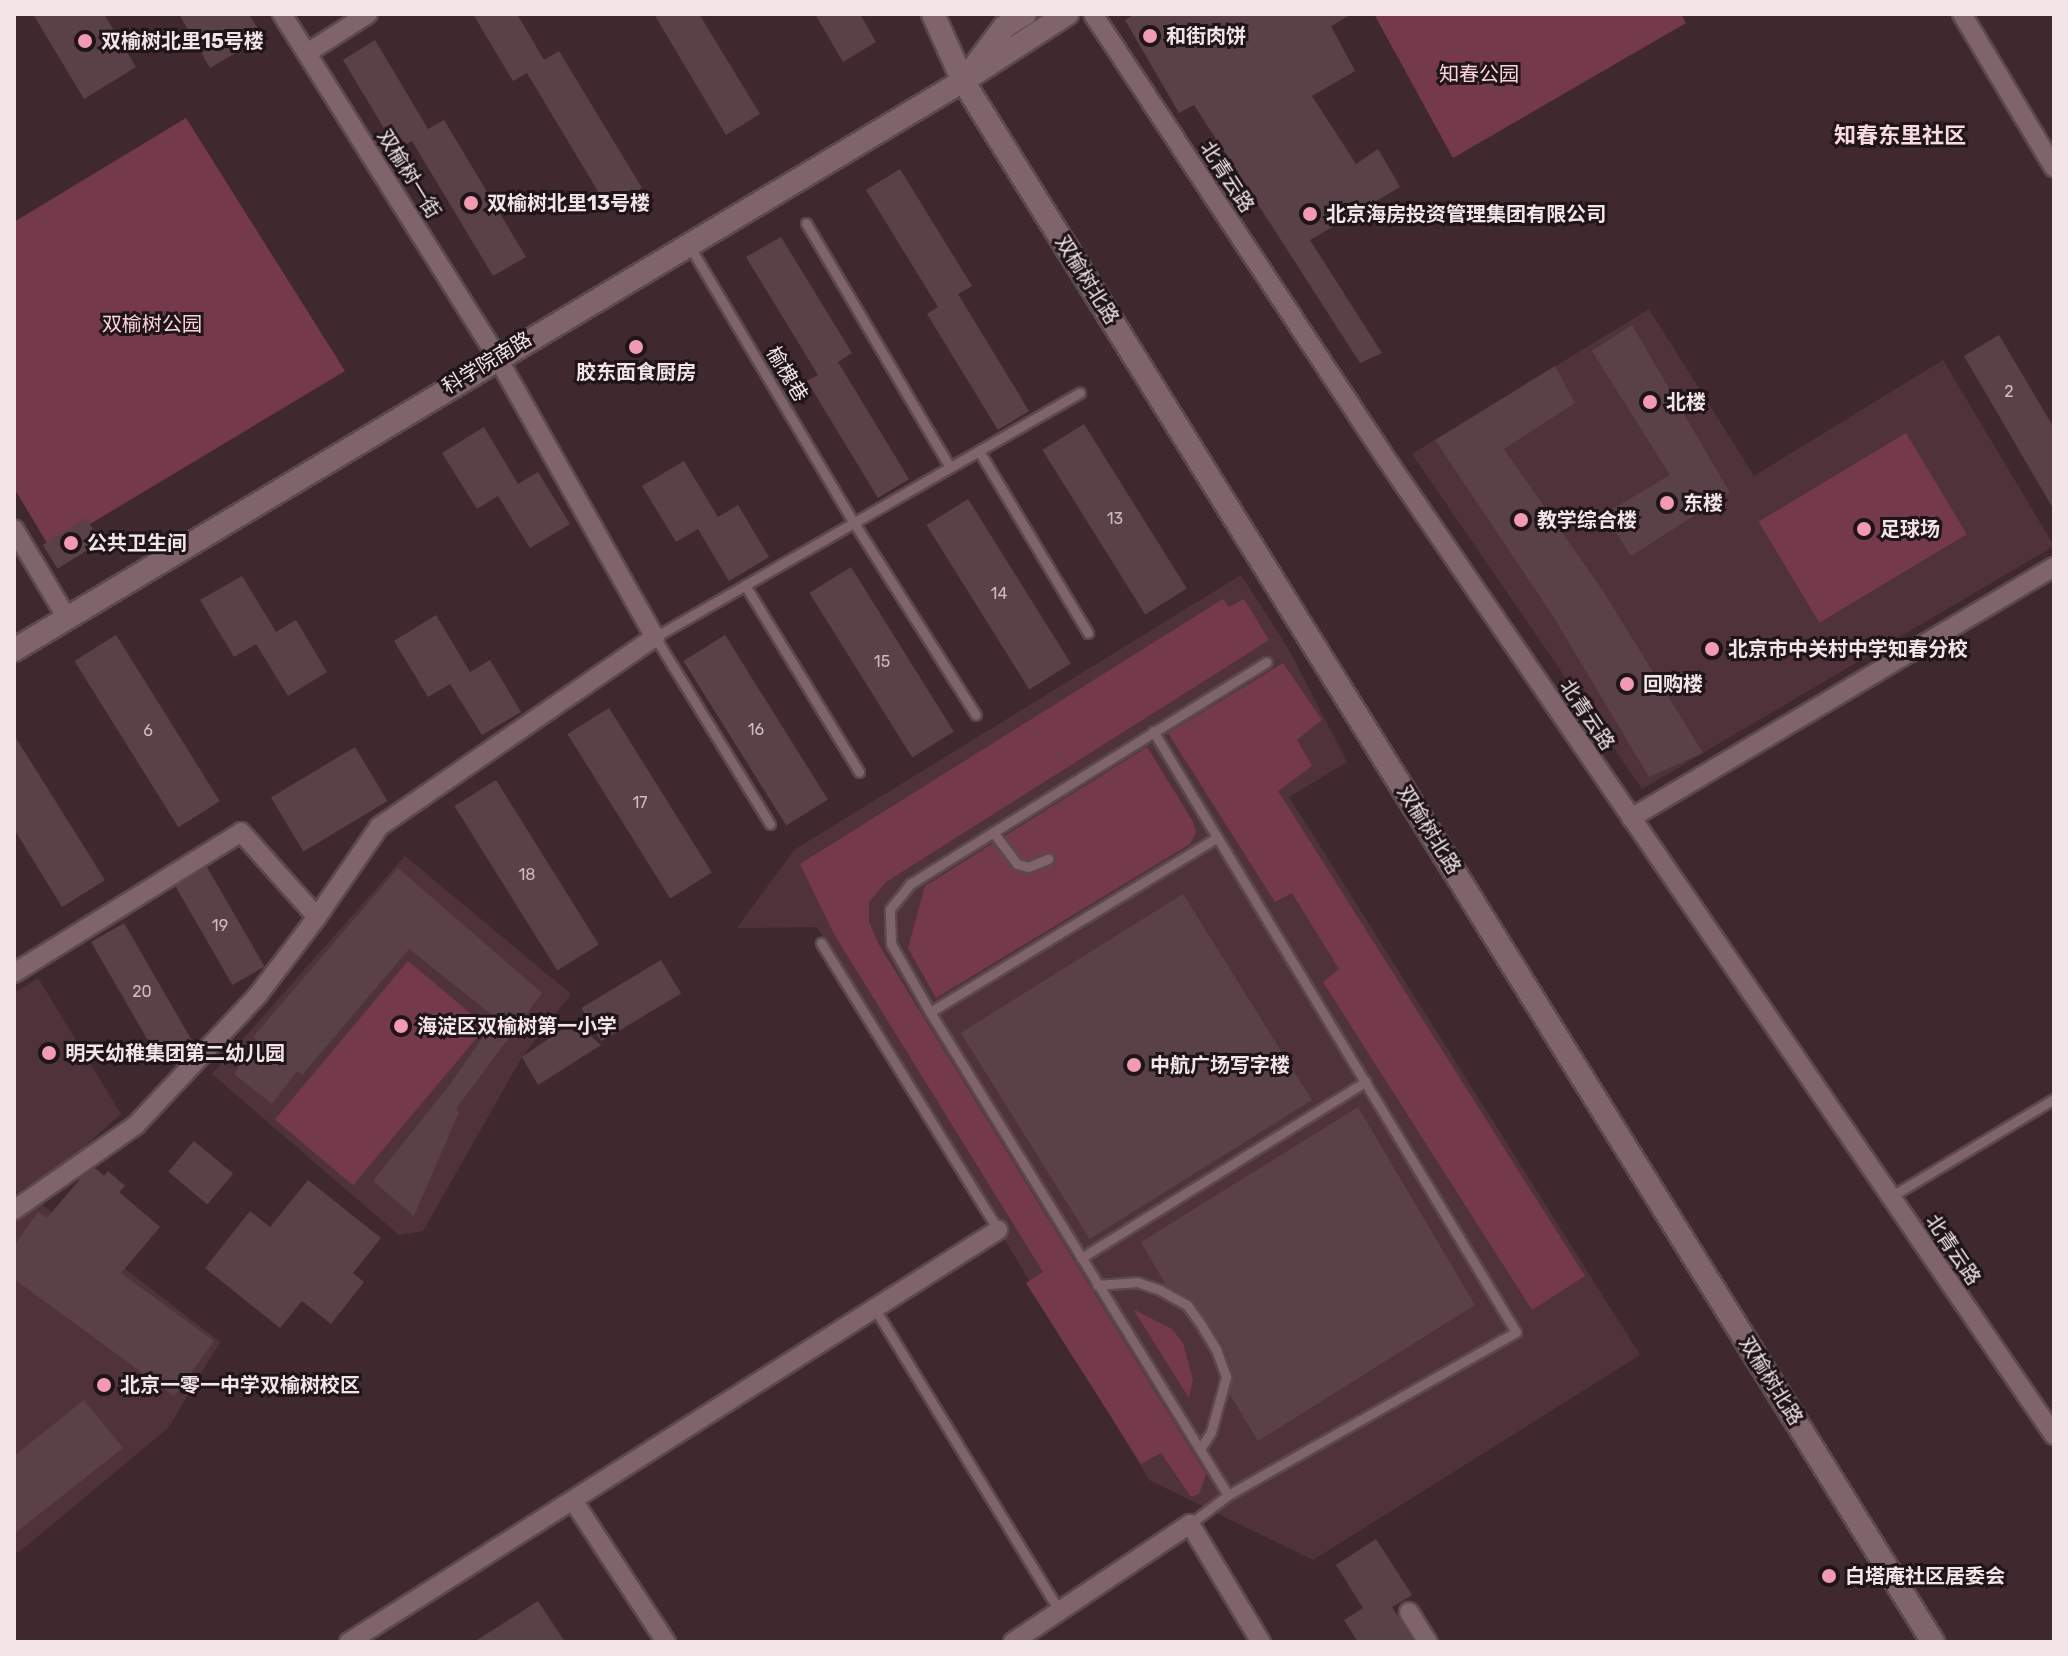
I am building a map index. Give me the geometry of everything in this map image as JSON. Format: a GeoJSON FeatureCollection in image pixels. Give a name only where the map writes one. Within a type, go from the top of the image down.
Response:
{"type":"FeatureCollection","features":[{"type":"Feature","properties":{"kind":"street","name":"双榆树一街"},"geometry":{"type":"LineString","coordinates":[[282,14],[497,357],[655,637]]}},
{"type":"Feature","properties":{"kind":"street"},"geometry":{"type":"LineString","coordinates":[[307,53],[368,14]]}},
{"type":"Feature","properties":{"kind":"street","name":"双榆树北路"},"geometry":{"type":"LineString","coordinates":[[933,14],[963,81],[1933,1642]]}},
{"type":"Feature","properties":{"kind":"street","name":"科学院南路"},"geometry":{"type":"LineString","coordinates":[[963,81],[1004,27],[1025,14]]}},
{"type":"Feature","properties":{"kind":"street","name":"科学院南路"},"geometry":{"type":"LineString","coordinates":[[14,650],[497,357],[963,81],[1067,14]]}},
{"type":"Feature","properties":{"kind":"street","name":"北青云路"},"geometry":{"type":"LineString","coordinates":[[1093,14],[1385,457],[2054,1435]]}},
{"type":"Feature","properties":{"kind":"street"},"geometry":{"type":"LineString","coordinates":[[1962,14],[2054,168]]}},
{"type":"Feature","properties":{"kind":"street"},"geometry":{"type":"LineString","coordinates":[[14,529],[67,618]]}},
{"type":"Feature","properties":{"kind":"street"},"geometry":{"type":"LineString","coordinates":[[1631,818],[2054,567]]}},
{"type":"Feature","properties":{"kind":"street"},"geometry":{"type":"LineString","coordinates":[[14,1210],[136,1125],[258,995],[379,827],[655,637]]}},
{"type":"Feature","properties":{"kind":"street"},"geometry":{"type":"LineString","coordinates":[[14,973],[241,832],[317,917]]}},
{"type":"Feature","properties":{"kind":"street"},"geometry":{"type":"LineString","coordinates":[[349,1642],[998,1230]]}},
{"type":"Feature","properties":{"kind":"street"},"geometry":{"type":"LineString","coordinates":[[574,1502],[666,1642]]}},
{"type":"Feature","properties":{"kind":"street"},"geometry":{"type":"LineString","coordinates":[[1013,1642],[1190,1524],[1261,1642]]}},
{"type":"Feature","properties":{"kind":"street"},"geometry":{"type":"LineString","coordinates":[[1409,1612],[1428,1642]]}},
{"type":"Feature","properties":{"kind":"lane"},"geometry":{"type":"LineString","coordinates":[[806,223],[950,467]]}},
{"type":"Feature","properties":{"kind":"lane","name":"榆槐巷"},"geometry":{"type":"LineString","coordinates":[[688,244],[854,523],[976,715]]}},
{"type":"Feature","properties":{"kind":"lane"},"geometry":{"type":"LineString","coordinates":[[770,824],[655,637],[1080,393]]}},
{"type":"Feature","properties":{"kind":"lane"},"geometry":{"type":"LineString","coordinates":[[979,451],[1088,633]]}},
{"type":"Feature","properties":{"kind":"lane"},"geometry":{"type":"LineString","coordinates":[[745,585],[859,772]]}},
{"type":"Feature","properties":{"kind":"lane"},"geometry":{"type":"LineString","coordinates":[[1228,1495],[930,1012],[891,944],[890,909],[910,884],[1266,662]]}},
{"type":"Feature","properties":{"kind":"lane"},"geometry":{"type":"LineString","coordinates":[[1153,731],[1516,1332],[1228,1495],[1190,1524]]}},
{"type":"Feature","properties":{"kind":"lane"},"geometry":{"type":"LineString","coordinates":[[993,832],[1017,864],[1028,867],[1048,859]]}},
{"type":"Feature","properties":{"kind":"lane"},"geometry":{"type":"LineString","coordinates":[[930,1012],[1216,838]]}},
{"type":"Feature","properties":{"kind":"lane"},"geometry":{"type":"LineString","coordinates":[[821,943],[998,1230]]}},
{"type":"Feature","properties":{"kind":"lane"},"geometry":{"type":"LineString","coordinates":[[1081,1258],[1366,1081]]}},
{"type":"Feature","properties":{"kind":"lane"},"geometry":{"type":"LineString","coordinates":[[1890,1197],[2054,1099]]}},
{"type":"Feature","properties":{"kind":"lane"},"geometry":{"type":"LineString","coordinates":[[1097,1285],[1137,1282],[1160,1290],[1187,1305],[1202,1326],[1216,1349],[1226,1377],[1211,1432],[1200,1449]]}},
{"type":"Feature","properties":{"kind":"lane"},"geometry":{"type":"LineString","coordinates":[[875,1309],[1059,1611]]}},
{"type":"Feature","properties":{"kind":"shaded area","name":"北京市中关村中学知春分校"},"geometry":{"type":"Polygon","coordinates":[[[1649,309],[1754,476],[1943,360],[2054,546],[1642,789],[1412,454],[1649,309]]]}},
{"type":"Feature","properties":{"kind":"shaded area"},"geometry":{"type":"Polygon","coordinates":[[[1241,575],[1288,648],[1347,762],[1289,797],[1640,1355],[1313,1560],[1149,1480],[817,927],[737,928],[794,850],[1241,575]]]}},
{"type":"Feature","properties":{"kind":"shaded area","name":"海淀区双榆树第一小学"},"geometry":{"type":"Polygon","coordinates":[[[405,856],[571,994],[522,1057],[423,1231],[399,1235],[212,1074],[405,856]]]}},
{"type":"Feature","properties":{"kind":"shaded area","name":"明天幼稚集团第二幼儿园"},"geometry":{"type":"Polygon","coordinates":[[[38,978],[121,1114],[67,1162],[14,1194],[14,993],[38,978]]]}},
{"type":"Feature","properties":{"kind":"shaded area","name":"北京一零一中学双榆树校区"},"geometry":{"type":"Polygon","coordinates":[[[36,1200],[220,1342],[168,1428],[18,1553],[14,1549],[14,1214],[36,1200]]]}},
{"type":"Feature","properties":{"kind":"green space","name":"知春公园"},"geometry":{"type":"Polygon","coordinates":[[[1374,14],[1681,14],[1686,23],[1453,158],[1374,14]]]}},
{"type":"Feature","properties":{"kind":"green space","name":"双榆树公园"},"geometry":{"type":"Polygon","coordinates":[[[186,118],[345,371],[50,548],[14,488],[14,222],[186,118]]]}},
{"type":"Feature","properties":{"kind":"green space","name":"足球场"},"geometry":{"type":"Polygon","coordinates":[[[1906,433],[1967,534],[1819,623],[1759,522],[1906,433]]]}},
{"type":"Feature","properties":{"kind":"green space"},"geometry":{"type":"Polygon","coordinates":[[[1223,599],[1229,607],[1244,599],[1269,640],[886,882],[869,902],[869,922],[879,945],[1206,1474],[1199,1494],[1191,1497],[1161,1453],[1141,1464],[1026,1283],[1043,1272],[834,934],[800,864],[1223,599]]]}},
{"type":"Feature","properties":{"kind":"green space"},"geometry":{"type":"Polygon","coordinates":[[[1283,663],[1322,720],[1297,740],[1312,766],[1278,791],[1585,1276],[1532,1310],[1323,982],[1339,969],[1292,893],[1275,902],[1168,733],[1283,663]]]}},
{"type":"Feature","properties":{"kind":"green space"},"geometry":{"type":"Polygon","coordinates":[[[1147,747],[1192,820],[1196,832],[1190,844],[936,998],[908,948],[925,886],[1147,747]]]}},
{"type":"Feature","properties":{"kind":"green space"},"geometry":{"type":"Polygon","coordinates":[[[408,961],[486,1027],[353,1185],[275,1120],[408,961]]]}},
{"type":"Feature","properties":{"kind":"green space"},"geometry":{"type":"Polygon","coordinates":[[[1133,1309],[1172,1329],[1183,1343],[1193,1380],[1189,1398],[1133,1309]]]}},
{"type":"Feature","properties":{"kind":"building","name":"双榆树北里15号楼"},"geometry":{"type":"Polygon","coordinates":[[[33,14],[104,14],[136,67],[84,99],[33,14]]]}},
{"type":"Feature","properties":{"kind":"building"},"geometry":{"type":"Polygon","coordinates":[[[179,14],[249,14],[263,37],[210,68],[179,14]]]}},
{"type":"Feature","properties":{"kind":"building"},"geometry":{"type":"Polygon","coordinates":[[[473,14],[517,14],[544,60],[559,51],[642,188],[608,208],[527,73],[513,81],[473,14]]]}},
{"type":"Feature","properties":{"kind":"building"},"geometry":{"type":"Polygon","coordinates":[[[654,14],[699,14],[760,114],[726,135],[654,14]]]}},
{"type":"Feature","properties":{"kind":"building"},"geometry":{"type":"Polygon","coordinates":[[[815,14],[860,14],[876,42],[843,62],[815,14]]]}},
{"type":"Feature","properties":{"kind":"building","name":"北京海房投资管理集团有限公司"},"geometry":{"type":"Polygon","coordinates":[[[1135,14],[1352,14],[1331,26],[1355,71],[1312,96],[1356,164],[1378,149],[1400,187],[1310,240],[1382,353],[1360,363],[1194,105],[1179,113],[1125,20],[1135,14]]]}},
{"type":"Feature","properties":{"kind":"building","name":"双榆树北里13号楼"},"geometry":{"type":"Polygon","coordinates":[[[375,40],[428,129],[444,120],[526,257],[493,276],[412,141],[397,150],[343,60],[375,40]]]}},
{"type":"Feature","properties":{"kind":"building"},"geometry":{"type":"Polygon","coordinates":[[[900,169],[972,286],[958,294],[1029,411],[998,430],[927,314],[938,307],[866,190],[900,169]]]}},
{"type":"Feature","properties":{"kind":"building"},"geometry":{"type":"Polygon","coordinates":[[[781,237],[852,353],[838,362],[909,479],[878,498],[807,381],[818,375],[746,257],[781,237]]]}},
{"type":"Feature","properties":{"kind":"building"},"geometry":{"type":"Polygon","coordinates":[[[1632,325],[1730,493],[1631,556],[1604,514],[1670,475],[1592,351],[1632,325]]]}},
{"type":"Feature","properties":{"kind":"building"},"geometry":{"type":"Polygon","coordinates":[[[1999,335],[2054,428],[2054,510],[1964,356],[1999,335]]]}},
{"type":"Feature","properties":{"kind":"building"},"geometry":{"type":"Polygon","coordinates":[[[1555,366],[1575,403],[1504,449],[1603,591],[1703,753],[1649,777],[1553,616],[1435,440],[1555,366]]]}},
{"type":"Feature","properties":{"kind":"building"},"geometry":{"type":"Polygon","coordinates":[[[1084,424],[1187,589],[1145,614],[1042,450],[1084,424]]]}},
{"type":"Feature","properties":{"kind":"building"},"geometry":{"type":"Polygon","coordinates":[[[484,427],[518,484],[538,472],[570,524],[530,548],[498,496],[477,509],[442,453],[484,427]]]}},
{"type":"Feature","properties":{"kind":"building"},"geometry":{"type":"Polygon","coordinates":[[[684,461],[718,517],[738,505],[769,557],[729,581],[698,529],[676,542],[642,486],[684,461]]]}},
{"type":"Feature","properties":{"kind":"building"},"geometry":{"type":"Polygon","coordinates":[[[968,499],[1071,664],[1029,689],[926,525],[968,499]]]}},
{"type":"Feature","properties":{"kind":"building","name":"公共卫生间"},"geometry":{"type":"Polygon","coordinates":[[[86,518],[101,542],[58,569],[43,545],[86,518]]]}},
{"type":"Feature","properties":{"kind":"building"},"geometry":{"type":"Polygon","coordinates":[[[851,567],[954,732],[912,757],[809,593],[851,567]]]}},
{"type":"Feature","properties":{"kind":"building"},"geometry":{"type":"Polygon","coordinates":[[[242,576],[276,632],[296,620],[327,672],[288,696],[256,644],[234,657],[200,600],[242,576]]]}},
{"type":"Feature","properties":{"kind":"building"},"geometry":{"type":"Polygon","coordinates":[[[436,615],[470,672],[490,660],[521,712],[482,735],[450,684],[428,697],[394,641],[436,615]]]}},
{"type":"Feature","properties":{"kind":"building"},"geometry":{"type":"Polygon","coordinates":[[[116,635],[220,801],[178,827],[74,661],[116,635]]]}},
{"type":"Feature","properties":{"kind":"building"},"geometry":{"type":"Polygon","coordinates":[[[725,635],[828,800],[786,825],[683,661],[725,635]]]}},
{"type":"Feature","properties":{"kind":"building"},"geometry":{"type":"Polygon","coordinates":[[[609,708],[712,873],[670,898],[567,734],[609,708]]]}},
{"type":"Feature","properties":{"kind":"building"},"geometry":{"type":"Polygon","coordinates":[[[14,735],[105,880],[62,907],[14,829],[14,735]]]}},
{"type":"Feature","properties":{"kind":"building"},"geometry":{"type":"Polygon","coordinates":[[[355,747],[387,801],[303,851],[271,797],[355,747]]]}},
{"type":"Feature","properties":{"kind":"building"},"geometry":{"type":"Polygon","coordinates":[[[496,780],[599,945],[557,970],[454,806],[496,780]]]}},
{"type":"Feature","properties":{"kind":"building"},"geometry":{"type":"Polygon","coordinates":[[[207,867],[264,967],[232,985],[175,886],[207,867]]]}},
{"type":"Feature","properties":{"kind":"building"},"geometry":{"type":"Polygon","coordinates":[[[398,868],[542,993],[456,1109],[459,1112],[414,1216],[373,1181],[451,1083],[496,1018],[409,949],[302,1075],[297,1071],[272,1104],[234,1074],[258,1041],[253,1037],[398,868]]]}},
{"type":"Feature","properties":{"kind":"building","name":"中航广场写字楼"},"geometry":{"type":"Polygon","coordinates":[[[1183,894],[1312,1100],[1090,1239],[961,1033],[1183,894]]]}},
{"type":"Feature","properties":{"kind":"building"},"geometry":{"type":"Polygon","coordinates":[[[124,923],[193,1043],[160,1062],[91,942],[124,923]]]}},
{"type":"Feature","properties":{"kind":"building"},"geometry":{"type":"Polygon","coordinates":[[[661,960],[681,993],[601,1041],[581,1008],[661,960]]]}},
{"type":"Feature","properties":{"kind":"building"},"geometry":{"type":"Polygon","coordinates":[[[574,1021],[601,1045],[538,1085],[522,1057],[574,1021]]]}},
{"type":"Feature","properties":{"kind":"building"},"geometry":{"type":"Polygon","coordinates":[[[1358,1107],[1475,1305],[1258,1441],[1229,1393],[1233,1375],[1223,1345],[1193,1300],[1166,1285],[1141,1242],[1358,1107]]]}},
{"type":"Feature","properties":{"kind":"building"},"geometry":{"type":"Polygon","coordinates":[[[194,1141],[233,1174],[207,1204],[168,1172],[194,1141]]]}},
{"type":"Feature","properties":{"kind":"building"},"geometry":{"type":"Polygon","coordinates":[[[95,1168],[104,1176],[108,1171],[125,1186],[119,1192],[160,1227],[121,1273],[214,1341],[174,1396],[14,1279],[14,1246],[38,1212],[47,1218],[81,1178],[95,1168]]]}},
{"type":"Feature","properties":{"kind":"building"},"geometry":{"type":"Polygon","coordinates":[[[308,1180],[381,1238],[353,1273],[364,1282],[331,1324],[302,1301],[280,1328],[205,1268],[250,1211],[270,1227],[308,1180]]]}},
{"type":"Feature","properties":{"kind":"building"},"geometry":{"type":"Polygon","coordinates":[[[84,1400],[123,1448],[14,1534],[14,1456],[84,1400]]]}},
{"type":"Feature","properties":{"kind":"building"},"geometry":{"type":"Polygon","coordinates":[[[1376,1539],[1412,1595],[1392,1607],[1414,1642],[1358,1642],[1344,1620],[1363,1608],[1336,1565],[1376,1539]]]}},
{"type":"Feature","properties":{"kind":"building"},"geometry":{"type":"Polygon","coordinates":[[[538,1601],[565,1642],[474,1642],[538,1601]]]}},
{"type":"Feature","properties":{"kind":"place","name":"和街肉饼"},"geometry":{"type":"Point","coordinates":[1150,36]}},
{"type":"Feature","properties":{"kind":"place","name":"双榆树北里15号楼"},"geometry":{"type":"Point","coordinates":[85,41]}},
{"type":"Feature","properties":{"kind":"place","name":"双榆树北里13号楼"},"geometry":{"type":"Point","coordinates":[471,203]}},
{"type":"Feature","properties":{"kind":"place","name":"北京海房投资管理集团有限公司"},"geometry":{"type":"Point","coordinates":[1310,214]}},
{"type":"Feature","properties":{"kind":"place","name":"胶东面食厨房"},"geometry":{"type":"Point","coordinates":[636,347]}},
{"type":"Feature","properties":{"kind":"place","name":"北楼"},"geometry":{"type":"Point","coordinates":[1650,402]}},
{"type":"Feature","properties":{"kind":"place","name":"东楼"},"geometry":{"type":"Point","coordinates":[1667,503]}},
{"type":"Feature","properties":{"kind":"place","name":"教学综合楼"},"geometry":{"type":"Point","coordinates":[1521,520]}},
{"type":"Feature","properties":{"kind":"place","name":"足球场"},"geometry":{"type":"Point","coordinates":[1864,529]}},
{"type":"Feature","properties":{"kind":"place","name":"公共卫生间"},"geometry":{"type":"Point","coordinates":[71,543]}},
{"type":"Feature","properties":{"kind":"place","name":"北京市中关村中学知春分校"},"geometry":{"type":"Point","coordinates":[1712,649]}},
{"type":"Feature","properties":{"kind":"place","name":"回购楼"},"geometry":{"type":"Point","coordinates":[1627,684]}},
{"type":"Feature","properties":{"kind":"place","name":"海淀区双榆树第一小学"},"geometry":{"type":"Point","coordinates":[401,1026]}},
{"type":"Feature","properties":{"kind":"place","name":"明天幼稚集团第二幼儿园"},"geometry":{"type":"Point","coordinates":[49,1053]}},
{"type":"Feature","properties":{"kind":"place","name":"中航广场写字楼"},"geometry":{"type":"Point","coordinates":[1134,1065]}},
{"type":"Feature","properties":{"kind":"place","name":"北京一零一中学双榆树校区"},"geometry":{"type":"Point","coordinates":[104,1385]}},
{"type":"Feature","properties":{"kind":"place","name":"白塔庵社区居委会"},"geometry":{"type":"Point","coordinates":[1829,1576]}},
{"type":"Feature","properties":{"kind":"district","name":"知春东里社区"},"geometry":{"type":"Point","coordinates":[1900,136]}}]}
